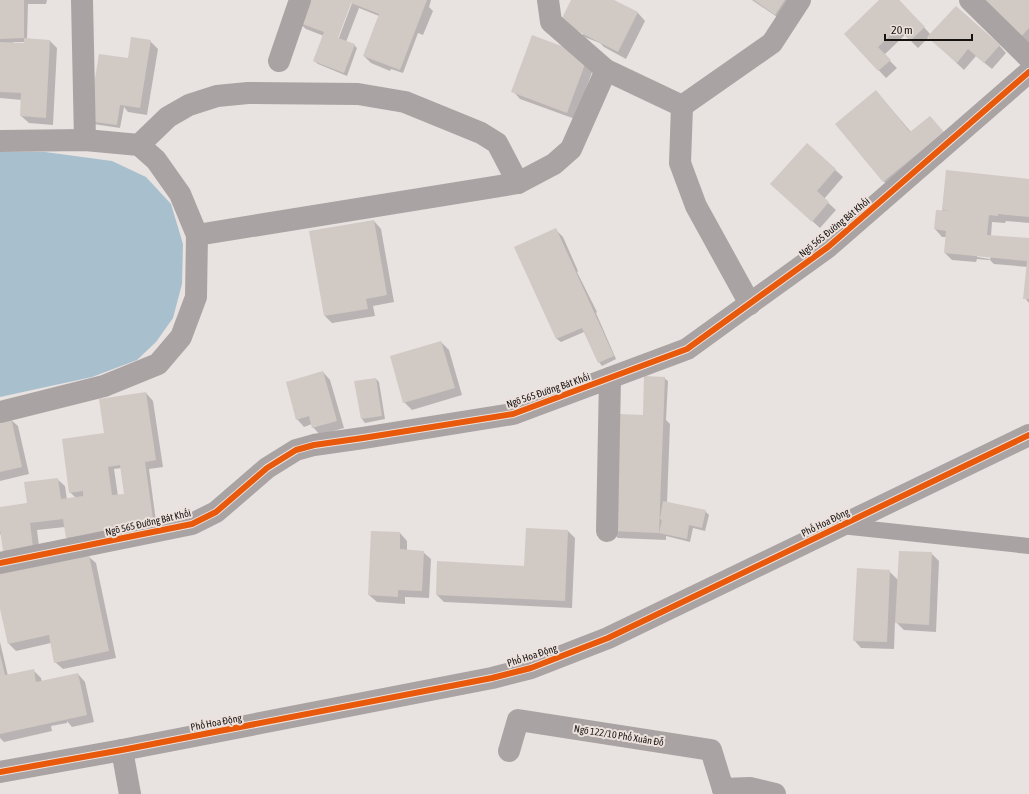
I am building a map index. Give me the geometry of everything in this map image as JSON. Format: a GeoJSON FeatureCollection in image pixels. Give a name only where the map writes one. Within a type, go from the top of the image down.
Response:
{"type":"FeatureCollection","features":[{"type":"Feature","properties":{"kind":"street"},"geometry":{"type":"LineString","coordinates":[[82,0],[85,140]]}},
{"type":"Feature","properties":{"kind":"street"},"geometry":{"type":"LineString","coordinates":[[279,61],[300,0]]}},
{"type":"Feature","properties":{"kind":"street"},"geometry":{"type":"LineString","coordinates":[[548,0],[551,22],[606,70],[682,106]]}},
{"type":"Feature","properties":{"kind":"street"},"geometry":{"type":"LineString","coordinates":[[682,106],[772,43],[800,0]]}},
{"type":"Feature","properties":{"kind":"street"},"geometry":{"type":"LineString","coordinates":[[970,0],[1029,58]]}},
{"type":"Feature","properties":{"kind":"street"},"geometry":{"type":"LineString","coordinates":[[197,235],[518,183],[554,164],[571,149],[606,70]]}},
{"type":"Feature","properties":{"kind":"street","name":"Ngõ 565 Đường Bát Khối"},"geometry":{"type":"LineString","coordinates":[[0,563],[192,524],[216,512],[267,468],[296,450],[314,445],[513,414],[687,349],[828,248],[1029,72]]}},
{"type":"Feature","properties":{"kind":"street"},"geometry":{"type":"LineString","coordinates":[[138,145],[168,117],[189,105],[217,96],[255,93],[358,94],[405,102],[481,133],[497,143],[518,183]]}},
{"type":"Feature","properties":{"kind":"street"},"geometry":{"type":"LineString","coordinates":[[682,106],[680,164],[696,206],[750,304]]}},
{"type":"Feature","properties":{"kind":"street"},"geometry":{"type":"LineString","coordinates":[[0,141],[85,140],[138,145],[156,160],[180,194],[197,235],[196,297],[181,337],[158,364],[104,386],[0,412]]}},
{"type":"Feature","properties":{"kind":"street"},"geometry":{"type":"LineString","coordinates":[[607,531],[610,378]]}},
{"type":"Feature","properties":{"kind":"street","name":"Phố Hoa Động"},"geometry":{"type":"LineString","coordinates":[[0,772],[122,750],[492,678],[531,668],[608,638],[1029,435]]}},
{"type":"Feature","properties":{"kind":"street","name":"Ngõ 122/10 Phố Xuân Đỗ"},"geometry":{"type":"LineString","coordinates":[[509,751],[518,720],[711,750],[723,791]]}},
{"type":"Feature","properties":{"kind":"street"},"geometry":{"type":"LineString","coordinates":[[122,750],[130,794]]}},
{"type":"Feature","properties":{"kind":"street"},"geometry":{"type":"LineString","coordinates":[[723,791],[750,788],[775,794]]}},
{"type":"Feature","properties":{"kind":"lane"},"geometry":{"type":"LineString","coordinates":[[841,526],[1029,546]]}},
{"type":"Feature","properties":{"kind":"water"},"geometry":{"type":"Polygon","coordinates":[[[0,152],[45,152],[112,161],[146,177],[171,204],[183,244],[182,284],[173,318],[156,342],[137,360],[92,377],[0,397],[0,152]]]}},
{"type":"Feature","properties":{"kind":"building"},"geometry":{"type":"Polygon","coordinates":[[[0,0],[24,0],[24,38],[0,39],[0,0]]]}},
{"type":"Feature","properties":{"kind":"building"},"geometry":{"type":"Polygon","coordinates":[[[306,0],[427,0],[400,70],[363,56],[379,14],[351,3],[338,38],[355,44],[344,73],[313,61],[324,32],[297,22],[306,0]]]}},
{"type":"Feature","properties":{"kind":"building"},"geometry":{"type":"Polygon","coordinates":[[[571,0],[614,0],[638,12],[618,52],[560,22],[571,0]]]}},
{"type":"Feature","properties":{"kind":"building"},"geometry":{"type":"Polygon","coordinates":[[[754,0],[785,0],[775,15],[754,0]]]}},
{"type":"Feature","properties":{"kind":"building"},"geometry":{"type":"Polygon","coordinates":[[[879,0],[899,0],[925,27],[910,41],[898,28],[878,47],[891,60],[878,71],[844,34],[879,0]]]}},
{"type":"Feature","properties":{"kind":"building"},"geometry":{"type":"Polygon","coordinates":[[[976,0],[1029,0],[1029,28],[1019,39],[976,0]]]}},
{"type":"Feature","properties":{"kind":"building"},"geometry":{"type":"Polygon","coordinates":[[[956,6],[1000,45],[984,63],[968,49],[957,63],[927,37],[956,6]]]}},
{"type":"Feature","properties":{"kind":"building"},"geometry":{"type":"Polygon","coordinates":[[[532,35],[588,56],[567,113],[511,92],[532,35]]]}},
{"type":"Feature","properties":{"kind":"building"},"geometry":{"type":"Polygon","coordinates":[[[131,37],[151,40],[140,108],[120,105],[117,125],[88,121],[99,54],[128,58],[131,37]]]}},
{"type":"Feature","properties":{"kind":"building"},"geometry":{"type":"Polygon","coordinates":[[[24,38],[50,40],[46,118],[20,116],[21,93],[0,92],[0,42],[24,43],[24,38]]]}},
{"type":"Feature","properties":{"kind":"building"},"geometry":{"type":"Polygon","coordinates":[[[876,90],[910,132],[930,116],[944,132],[883,182],[835,124],[876,90]]]}},
{"type":"Feature","properties":{"kind":"building"},"geometry":{"type":"Polygon","coordinates":[[[807,143],[836,169],[817,191],[829,202],[812,222],[770,184],[807,143]]]}},
{"type":"Feature","properties":{"kind":"building"},"geometry":{"type":"Polygon","coordinates":[[[946,170],[1029,179],[1029,217],[998,214],[998,216],[989,215],[987,235],[1029,238],[1029,299],[1023,299],[1027,261],[944,253],[946,231],[934,229],[936,210],[950,211],[942,210],[946,170]]]}},
{"type":"Feature","properties":{"kind":"building"},"geometry":{"type":"Polygon","coordinates":[[[374,220],[387,295],[366,299],[368,309],[324,316],[309,231],[374,220]]]}},
{"type":"Feature","properties":{"kind":"building"},"geometry":{"type":"Polygon","coordinates":[[[556,228],[614,356],[598,363],[582,328],[556,339],[514,247],[556,228]]]}},
{"type":"Feature","properties":{"kind":"building"},"geometry":{"type":"Polygon","coordinates":[[[441,341],[455,388],[403,403],[390,356],[441,341]]]}},
{"type":"Feature","properties":{"kind":"building"},"geometry":{"type":"Polygon","coordinates":[[[323,371],[337,421],[312,428],[309,416],[296,420],[286,382],[323,371]]]}},
{"type":"Feature","properties":{"kind":"building"},"geometry":{"type":"Polygon","coordinates":[[[644,376],[665,377],[659,533],[610,531],[620,414],[643,415],[644,376]]]}},
{"type":"Feature","properties":{"kind":"building"},"geometry":{"type":"Polygon","coordinates":[[[376,378],[382,416],[361,419],[354,381],[376,378]]]}},
{"type":"Feature","properties":{"kind":"building"},"geometry":{"type":"Polygon","coordinates":[[[146,392],[156,460],[145,462],[154,526],[66,538],[63,519],[30,523],[33,547],[3,551],[0,530],[0,507],[27,503],[24,482],[58,478],[61,499],[83,496],[83,491],[69,493],[62,439],[104,433],[99,399],[146,392]],[[120,465],[108,467],[112,495],[124,494],[120,465]]]}},
{"type":"Feature","properties":{"kind":"building"},"geometry":{"type":"Polygon","coordinates":[[[11,418],[22,467],[0,472],[0,421],[11,418]]]}},
{"type":"Feature","properties":{"kind":"building"},"geometry":{"type":"Polygon","coordinates":[[[663,501],[706,510],[702,528],[689,525],[687,539],[659,533],[662,520],[660,519],[663,501]]]}},
{"type":"Feature","properties":{"kind":"building"},"geometry":{"type":"Polygon","coordinates":[[[526,528],[568,530],[565,601],[436,595],[437,561],[524,566],[526,528]]]}},
{"type":"Feature","properties":{"kind":"building"},"geometry":{"type":"Polygon","coordinates":[[[371,531],[400,532],[400,549],[424,551],[422,591],[398,590],[398,597],[368,595],[371,531]]]}},
{"type":"Feature","properties":{"kind":"building"},"geometry":{"type":"Polygon","coordinates":[[[899,551],[932,552],[929,625],[895,623],[899,551]]]}},
{"type":"Feature","properties":{"kind":"building"},"geometry":{"type":"Polygon","coordinates":[[[89,555],[109,651],[54,663],[49,635],[8,644],[0,609],[0,574],[89,555]]]}},
{"type":"Feature","properties":{"kind":"building"},"geometry":{"type":"Polygon","coordinates":[[[857,568],[890,570],[887,642],[853,641],[857,568]]]}},
{"type":"Feature","properties":{"kind":"building"},"geometry":{"type":"Polygon","coordinates":[[[0,654],[5,675],[34,669],[36,682],[78,673],[87,715],[0,734],[0,654]]]}},
{"type":"Feature","properties":{"kind":"cycle path"},"geometry":{"type":"LineString","coordinates":[[0,563],[192,524],[216,512],[267,468],[296,450],[314,445],[513,414],[687,349],[828,247],[1029,72]]}},
{"type":"Feature","properties":{"kind":"cycle path"},"geometry":{"type":"LineString","coordinates":[[0,772],[122,750],[492,678],[531,668],[608,638],[1029,435]]}}]}
